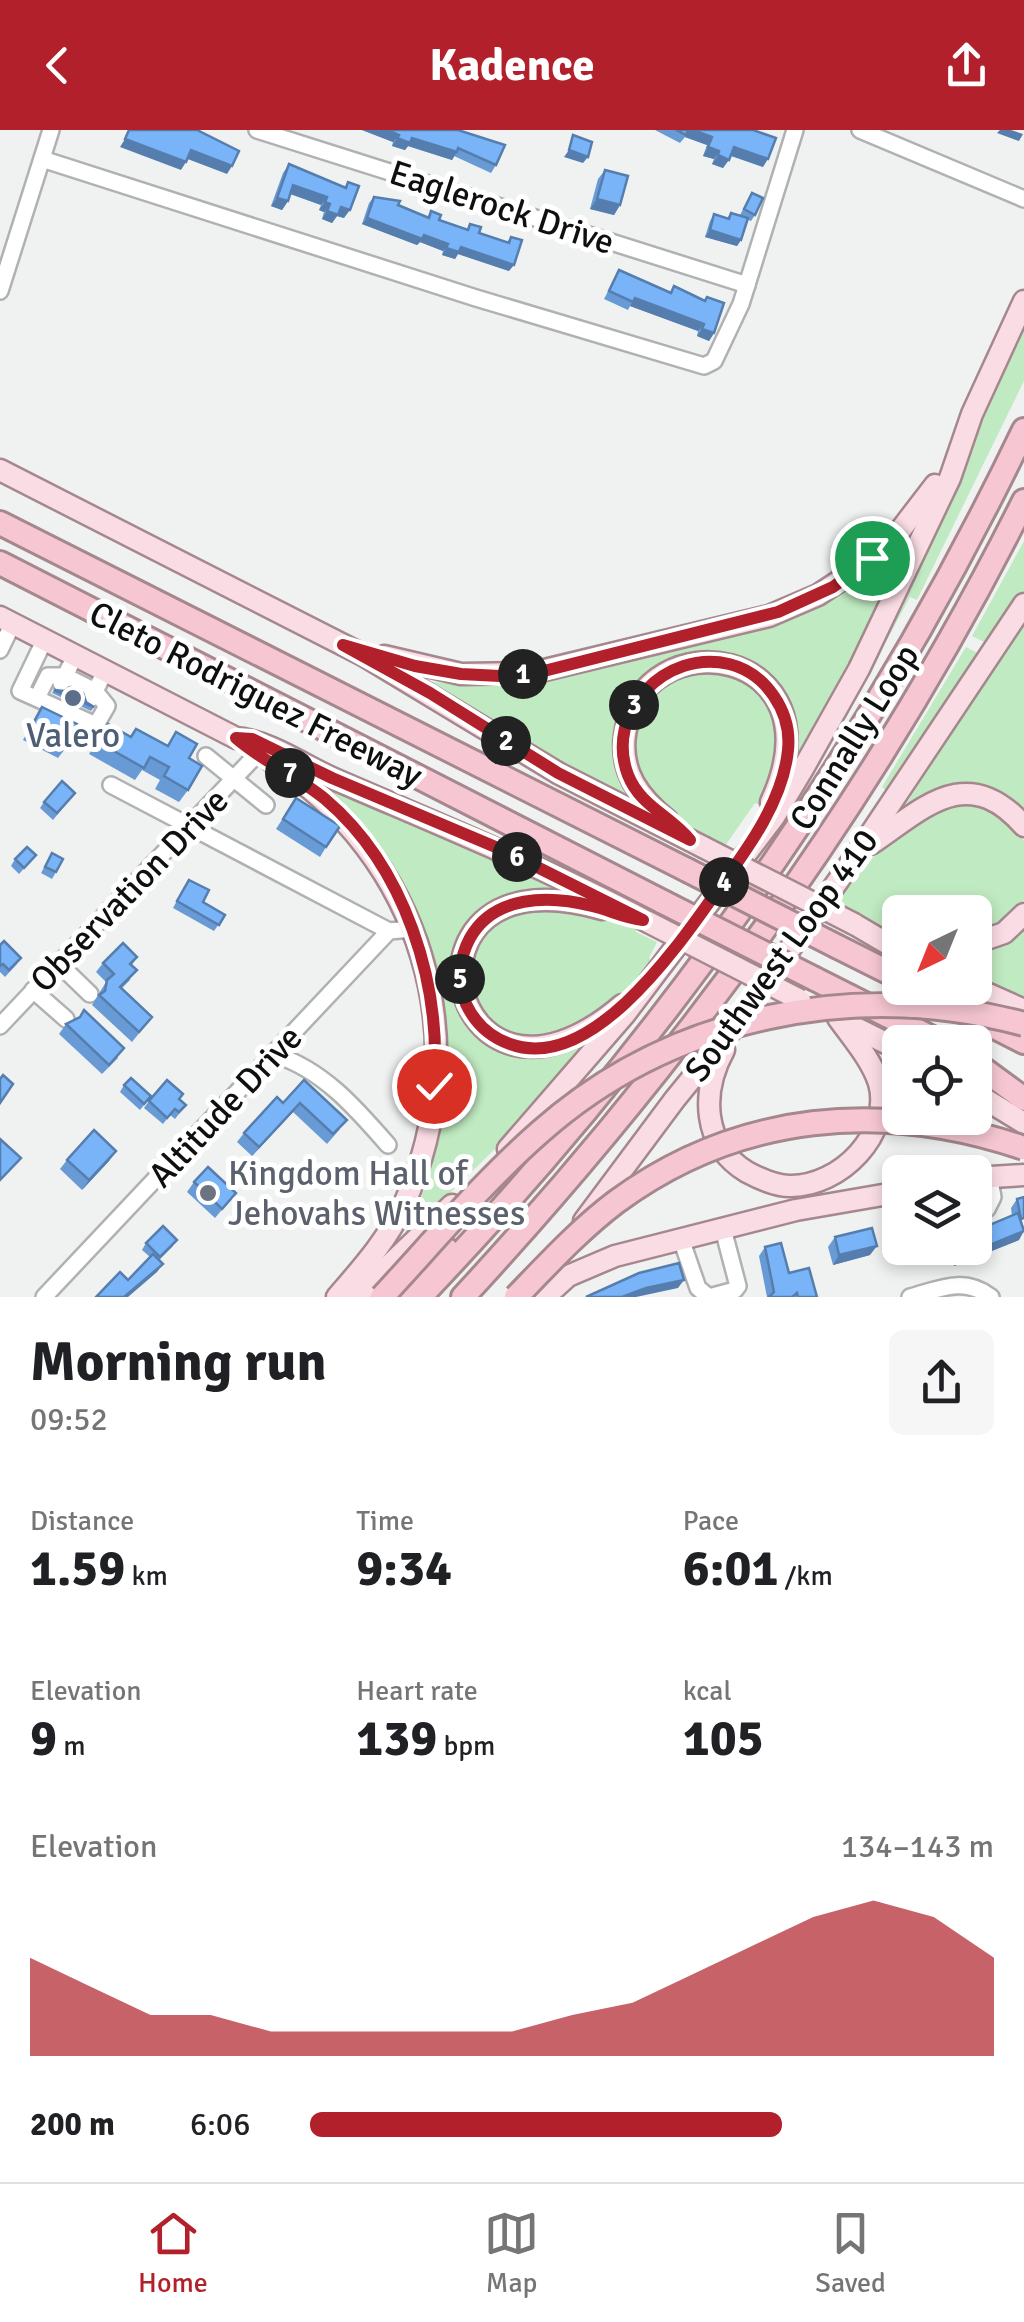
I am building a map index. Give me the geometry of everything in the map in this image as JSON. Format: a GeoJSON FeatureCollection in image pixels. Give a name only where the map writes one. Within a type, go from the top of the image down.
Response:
{"type":"FeatureCollection","features":[{"type":"Feature","properties":{"kind":"highway","name":"Connally Loop"},"geometry":{"type":"LineString","coordinates":[[420,1297],[650,1034],[799,827],[918,635],[1024,430]]}},
{"type":"Feature","properties":{"kind":"highway","name":"Connally Loop"},"geometry":{"type":"LineString","coordinates":[[462,1297],[632,1106],[769,926],[912,706],[1024,502]]}},
{"type":"Feature","properties":{"kind":"highway","name":"Cleto Rodriguez Freeway"},"geometry":{"type":"LineString","coordinates":[[0,523],[882,969]]}},
{"type":"Feature","properties":{"kind":"highway","name":"Cleto Rodriguez Freeway"},"geometry":{"type":"LineString","coordinates":[[0,564],[906,1025]]}},
{"type":"Feature","properties":{"kind":"highway"},"geometry":{"type":"LineString","coordinates":[[382,1297],[547,1126],[620,1074],[673,1047],[750,1020],[844,1005],[935,1006],[1024,1024]]}},
{"type":"Feature","properties":{"kind":"highway"},"geometry":{"type":"LineString","coordinates":[[951,1005],[1024,1042]]}},
{"type":"Feature","properties":{"kind":"highway"},"geometry":{"type":"LineString","coordinates":[[992,1070],[1024,1085]]}},
{"type":"Feature","properties":{"kind":"highway"},"geometry":{"type":"LineString","coordinates":[[992,1075],[1024,1099]]}},
{"type":"Feature","properties":{"kind":"highway"},"geometry":{"type":"LineString","coordinates":[[516,1297],[582,1230],[630,1192],[699,1154],[752,1135],[817,1122],[883,1119],[961,1129],[1024,1148]]}},
{"type":"Feature","properties":{"kind":"highway"},"geometry":{"type":"LineString","coordinates":[[393,1297],[447,1249],[493,1218]]}},
{"type":"Feature","properties":{"kind":"main road"},"geometry":{"type":"LineString","coordinates":[[343,645],[444,671],[520,674],[570,666],[788,609],[844,580],[896,535],[936,483],[1024,300]]}},
{"type":"Feature","properties":{"kind":"main road"},"geometry":{"type":"LineString","coordinates":[[356,1297],[521,1135],[616,1025],[784,801],[852,683],[950,478],[972,414]]}},
{"type":"Feature","properties":{"kind":"main road"},"geometry":{"type":"LineString","coordinates":[[0,470],[343,645],[430,693],[558,773],[882,939]]}},
{"type":"Feature","properties":{"kind":"main road","name":"Southwest Loop 410"},"geometry":{"type":"LineString","coordinates":[[524,1297],[742,1017],[857,854],[1024,604]]}},
{"type":"Feature","properties":{"kind":"main road"},"geometry":{"type":"LineString","coordinates":[[6,620],[236,738],[305,784],[346,820],[381,867],[412,929],[428,980],[433,1014],[434,1076],[428,1130],[400,1212],[370,1258],[337,1297]]}},
{"type":"Feature","properties":{"kind":"main road"},"geometry":{"type":"LineString","coordinates":[[696,844],[635,789],[625,764],[624,740],[630,714],[650,684],[672,670],[704,662],[728,664],[757,678],[774,696],[786,720],[787,758],[753,840]]}},
{"type":"Feature","properties":{"kind":"main road"},"geometry":{"type":"LineString","coordinates":[[236,738],[252,739],[332,778],[505,851],[882,1041]]}},
{"type":"Feature","properties":{"kind":"main road"},"geometry":{"type":"LineString","coordinates":[[857,854],[919,808],[951,796],[976,796],[996,802],[1024,826]]}},
{"type":"Feature","properties":{"kind":"main road"},"geometry":{"type":"LineString","coordinates":[[642,988],[579,1036],[547,1047],[527,1048],[499,1039],[481,1026],[464,1000],[460,972],[464,950],[475,930],[492,914],[512,904],[570,901],[646,921]]}},
{"type":"Feature","properties":{"kind":"main road"},"geometry":{"type":"LineString","coordinates":[[992,937],[1004,933],[1024,914]]}},
{"type":"Feature","properties":{"kind":"main road"},"geometry":{"type":"LineString","coordinates":[[861,927],[882,933]]}},
{"type":"Feature","properties":{"kind":"main road"},"geometry":{"type":"LineString","coordinates":[[992,996],[1024,1010]]}},
{"type":"Feature","properties":{"kind":"main road"},"geometry":{"type":"LineString","coordinates":[[742,1017],[713,1072],[708,1117],[714,1138],[737,1166],[770,1183],[790,1186],[812,1184],[849,1163],[866,1146],[877,1126],[882,1106],[880,1086],[872,1066],[838,1018]]}},
{"type":"Feature","properties":{"kind":"main road"},"geometry":{"type":"LineString","coordinates":[[992,1103],[1024,1123]]}},
{"type":"Feature","properties":{"kind":"main road"},"geometry":{"type":"LineString","coordinates":[[992,1177],[1024,1175]]}},
{"type":"Feature","properties":{"kind":"main road"},"geometry":{"type":"LineString","coordinates":[[545,1297],[568,1276],[681,1239],[796,1210],[882,1200]]}},
{"type":"Feature","properties":{"kind":"street"},"geometry":{"type":"LineString","coordinates":[[0,291],[52,130]]}},
{"type":"Feature","properties":{"kind":"street","name":"Eaglerock Drive"},"geometry":{"type":"LineString","coordinates":[[257,130],[746,285]]}},
{"type":"Feature","properties":{"kind":"street"},"geometry":{"type":"LineString","coordinates":[[42,158],[476,298],[704,366],[714,361],[741,304],[795,130]]}},
{"type":"Feature","properties":{"kind":"street"},"geometry":{"type":"LineString","coordinates":[[860,130],[1024,198]]}},
{"type":"Feature","properties":{"kind":"street"},"geometry":{"type":"LineString","coordinates":[[0,650],[6,620]]}},
{"type":"Feature","properties":{"kind":"street"},"geometry":{"type":"LineString","coordinates":[[45,639],[20,691],[65,698],[93,694],[107,706],[96,726],[65,698]]}},
{"type":"Feature","properties":{"kind":"street"},"geometry":{"type":"LineString","coordinates":[[65,698],[76,654]]}},
{"type":"Feature","properties":{"kind":"street"},"geometry":{"type":"LineString","coordinates":[[93,694],[106,670]]}},
{"type":"Feature","properties":{"kind":"street","name":"Observation Drive"},"geometry":{"type":"LineString","coordinates":[[0,1026],[258,753]]}},
{"type":"Feature","properties":{"kind":"street"},"geometry":{"type":"LineString","coordinates":[[206,756],[266,805]]}},
{"type":"Feature","properties":{"kind":"street"},"geometry":{"type":"LineString","coordinates":[[111,785],[390,931],[412,929]]}},
{"type":"Feature","properties":{"kind":"street","name":"Altitude Drive"},"geometry":{"type":"LineString","coordinates":[[44,1297],[390,931]]}},
{"type":"Feature","properties":{"kind":"street"},"geometry":{"type":"LineString","coordinates":[[58,964],[90,994]]}},
{"type":"Feature","properties":{"kind":"street"},"geometry":{"type":"LineString","coordinates":[[34,990],[66,1019]]}},
{"type":"Feature","properties":{"kind":"street"},"geometry":{"type":"LineString","coordinates":[[273,1054],[300,1062],[352,1103],[388,1145]]}},
{"type":"Feature","properties":{"kind":"street"},"geometry":{"type":"LineString","coordinates":[[681,1239],[702,1294],[735,1290],[739,1279],[723,1229]]}},
{"type":"Feature","properties":{"kind":"street"},"geometry":{"type":"LineString","coordinates":[[910,1297],[955,1284],[978,1287],[991,1297]]}},
{"type":"Feature","properties":{"kind":"green space"},"geometry":{"type":"Polygon","coordinates":[[[1024,331],[1024,381],[917,600],[910,597],[860,690],[855,688],[1024,331]]]}},
{"type":"Feature","properties":{"kind":"green space"},"geometry":{"type":"Polygon","coordinates":[[[1024,541],[1024,590],[988,644],[972,636],[1024,541]]]}},
{"type":"Feature","properties":{"kind":"green space"},"geometry":{"type":"Polygon","coordinates":[[[904,547],[836,692],[799,756],[789,713],[768,678],[661,666],[642,681],[621,711],[619,742],[634,800],[631,802],[424,681],[474,686],[532,683],[779,624],[858,583],[904,547]]]}},
{"type":"Feature","properties":{"kind":"green space"},"geometry":{"type":"Polygon","coordinates":[[[1024,617],[1024,816],[997,796],[905,806],[1024,617]]]}},
{"type":"Feature","properties":{"kind":"green space"},"geometry":{"type":"Polygon","coordinates":[[[966,647],[981,655],[889,793],[882,787],[966,647]]]}},
{"type":"Feature","properties":{"kind":"green space"},"geometry":{"type":"Polygon","coordinates":[[[683,672],[733,673],[763,694],[782,736],[761,806],[755,803],[725,846],[705,835],[702,838],[672,819],[648,795],[630,753],[645,698],[683,672]]]}},
{"type":"Feature","properties":{"kind":"green space"},"geometry":{"type":"Polygon","coordinates":[[[332,789],[559,888],[558,892],[512,895],[477,913],[458,941],[453,973],[460,1006],[479,1033],[508,1051],[545,1055],[588,1040],[501,1143],[408,1234],[405,1231],[427,1184],[441,1130],[448,1077],[446,1024],[435,972],[418,922],[394,874],[363,830],[328,791],[332,789]]]}},
{"type":"Feature","properties":{"kind":"green space"},"geometry":{"type":"Polygon","coordinates":[[[969,803],[992,809],[1024,841],[1024,900],[1007,922],[992,930],[992,895],[882,895],[882,927],[837,903],[893,838],[947,807],[969,803]]]}},
{"type":"Feature","properties":{"kind":"green space"},"geometry":{"type":"Polygon","coordinates":[[[563,906],[609,916],[636,927],[636,932],[657,942],[649,958],[653,963],[620,999],[576,1031],[506,1036],[472,1002],[471,948],[506,912],[563,906]]]}},
{"type":"Feature","properties":{"kind":"green space"},"geometry":{"type":"Polygon","coordinates":[[[1024,926],[1024,1000],[992,985],[992,946],[1024,926]]]}},
{"type":"Feature","properties":{"kind":"building"},"geometry":{"type":"Polygon","coordinates":[[[129,130],[197,130],[239,151],[232,166],[191,150],[186,162],[125,139],[129,130]]]}},
{"type":"Feature","properties":{"kind":"building"},"geometry":{"type":"Polygon","coordinates":[[[387,130],[458,130],[505,145],[496,165],[458,148],[457,152],[412,138],[410,143],[387,130]]]}},
{"type":"Feature","properties":{"kind":"building"},"geometry":{"type":"Polygon","coordinates":[[[693,130],[753,130],[776,138],[768,159],[734,147],[729,160],[708,147],[712,137],[693,130]]]}},
{"type":"Feature","properties":{"kind":"building"},"geometry":{"type":"Polygon","coordinates":[[[573,135],[592,142],[588,157],[569,150],[573,135]]]}},
{"type":"Feature","properties":{"kind":"building"},"geometry":{"type":"Polygon","coordinates":[[[289,164],[346,188],[348,182],[359,186],[350,210],[341,207],[338,215],[327,211],[327,197],[293,185],[288,201],[277,198],[289,164]]]}},
{"type":"Feature","properties":{"kind":"building"},"geometry":{"type":"Polygon","coordinates":[[[605,170],[628,176],[620,205],[597,199],[605,170]]]}},
{"type":"Feature","properties":{"kind":"building"},"geometry":{"type":"Polygon","coordinates":[[[752,193],[763,198],[755,215],[744,209],[752,193]]]}},
{"type":"Feature","properties":{"kind":"building"},"geometry":{"type":"Polygon","coordinates":[[[374,197],[400,201],[398,205],[429,218],[431,211],[441,215],[439,220],[468,230],[470,224],[481,227],[479,233],[509,243],[511,237],[522,240],[514,265],[461,247],[459,252],[446,248],[448,244],[424,235],[422,239],[367,218],[374,197]]]}},
{"type":"Feature","properties":{"kind":"building"},"geometry":{"type":"Polygon","coordinates":[[[731,213],[748,218],[741,240],[710,230],[714,214],[729,219],[731,213]]]}},
{"type":"Feature","properties":{"kind":"building"},"geometry":{"type":"Polygon","coordinates":[[[619,270],[671,293],[674,286],[705,301],[707,297],[724,303],[714,333],[702,329],[704,324],[609,291],[619,270]]]}},
{"type":"Feature","properties":{"kind":"building"},"geometry":{"type":"Polygon","coordinates":[[[71,687],[83,693],[86,702],[94,707],[54,690],[71,687]]]}},
{"type":"Feature","properties":{"kind":"building"},"geometry":{"type":"Polygon","coordinates":[[[42,707],[77,724],[65,749],[29,731],[42,707]]]}},
{"type":"Feature","properties":{"kind":"building"},"geometry":{"type":"Polygon","coordinates":[[[108,724],[131,737],[136,729],[168,746],[176,732],[197,744],[189,758],[202,766],[188,790],[164,776],[169,767],[150,757],[144,768],[98,742],[108,724]]]}},
{"type":"Feature","properties":{"kind":"building"},"geometry":{"type":"Polygon","coordinates":[[[62,781],[75,793],[57,813],[44,802],[62,781]]]}},
{"type":"Feature","properties":{"kind":"building"},"geometry":{"type":"Polygon","coordinates":[[[296,798],[340,826],[326,847],[283,819],[296,798]]]}},
{"type":"Feature","properties":{"kind":"building"},"geometry":{"type":"Polygon","coordinates":[[[27,847],[36,855],[24,868],[15,859],[27,847]]]}},
{"type":"Feature","properties":{"kind":"building"},"geometry":{"type":"Polygon","coordinates":[[[52,853],[63,859],[56,872],[45,867],[52,853]]]}},
{"type":"Feature","properties":{"kind":"building"},"geometry":{"type":"Polygon","coordinates":[[[189,880],[209,890],[203,902],[225,915],[219,925],[177,901],[189,880]]]}},
{"type":"Feature","properties":{"kind":"building"},"geometry":{"type":"Polygon","coordinates":[[[4,941],[21,958],[9,970],[3,964],[0,966],[0,945],[4,941]]]}},
{"type":"Feature","properties":{"kind":"building"},"geometry":{"type":"Polygon","coordinates":[[[123,943],[137,957],[130,964],[137,970],[120,987],[152,1017],[139,1032],[99,995],[114,974],[103,963],[123,943]]]}},
{"type":"Feature","properties":{"kind":"building"},"geometry":{"type":"Polygon","coordinates":[[[84,1010],[124,1048],[109,1065],[66,1024],[80,1017],[84,1010]]]}},
{"type":"Feature","properties":{"kind":"building"},"geometry":{"type":"Polygon","coordinates":[[[3,1075],[13,1084],[0,1103],[0,1079],[3,1075]]]}},
{"type":"Feature","properties":{"kind":"building"},"geometry":{"type":"Polygon","coordinates":[[[131,1078],[151,1096],[144,1104],[124,1085],[131,1078]]]}},
{"type":"Feature","properties":{"kind":"building"},"geometry":{"type":"Polygon","coordinates":[[[167,1080],[183,1094],[179,1099],[186,1105],[167,1118],[149,1101],[167,1080]]]}},
{"type":"Feature","properties":{"kind":"building"},"geometry":{"type":"Polygon","coordinates":[[[304,1080],[347,1120],[333,1134],[300,1103],[259,1147],[244,1133],[277,1097],[283,1103],[304,1080]]]}},
{"type":"Feature","properties":{"kind":"building"},"geometry":{"type":"Polygon","coordinates":[[[94,1130],[116,1151],[89,1180],[67,1160],[94,1130]]]}},
{"type":"Feature","properties":{"kind":"building"},"geometry":{"type":"Polygon","coordinates":[[[0,1139],[21,1158],[0,1180],[0,1139]]]}},
{"type":"Feature","properties":{"kind":"building"},"geometry":{"type":"Polygon","coordinates":[[[208,1167],[236,1193],[222,1209],[194,1182],[208,1167]]]}},
{"type":"Feature","properties":{"kind":"building"},"geometry":{"type":"Polygon","coordinates":[[[1024,1197],[1024,1218],[1021,1219],[1017,1199],[1024,1197]]]}},
{"type":"Feature","properties":{"kind":"building"},"geometry":{"type":"Polygon","coordinates":[[[1018,1213],[1024,1231],[992,1244],[992,1224],[1018,1213]]]}},
{"type":"Feature","properties":{"kind":"building"},"geometry":{"type":"Polygon","coordinates":[[[163,1226],[177,1240],[160,1257],[146,1243],[163,1226]]]}},
{"type":"Feature","properties":{"kind":"building"},"geometry":{"type":"Polygon","coordinates":[[[872,1228],[877,1246],[839,1255],[835,1237],[872,1228]]]}},
{"type":"Feature","properties":{"kind":"building"},"geometry":{"type":"Polygon","coordinates":[[[781,1243],[789,1273],[809,1268],[817,1297],[798,1297],[797,1293],[792,1297],[769,1297],[774,1292],[765,1247],[781,1243]]]}},
{"type":"Feature","properties":{"kind":"building"},"geometry":{"type":"Polygon","coordinates":[[[153,1254],[163,1264],[124,1297],[96,1297],[120,1272],[128,1280],[153,1254]]]}},
{"type":"Feature","properties":{"kind":"building"},"geometry":{"type":"Polygon","coordinates":[[[679,1263],[684,1280],[622,1297],[586,1297],[639,1273],[679,1263]]]}},
{"type":"Feature","properties":{"kind":"place","name":"Valero"},"geometry":{"type":"Point","coordinates":[73,698]}},
{"type":"Feature","properties":{"kind":"place","name":"Kingdom Hall of Jehovahs Witnesses"},"geometry":{"type":"Point","coordinates":[208,1193]}},
{"type":"Feature","properties":{"kind":"route"},"geometry":{"type":"LineString","coordinates":[[434,1086],[435,1043],[428,980],[412,929],[386,876],[361,838],[331,805],[236,738],[252,739],[332,778],[505,851],[643,920],[564,900],[533,900],[500,909],[472,934],[460,976],[463,996],[475,1019],[491,1034],[512,1045],[537,1048],[557,1044],[587,1032],[642,988],[753,840],[787,758],[787,727],[778,702],[763,684],[743,670],[717,662],[696,662],[666,672],[636,702],[624,740],[629,776],[647,804],[690,840],[558,773],[430,693],[343,645],[415,666],[461,674],[540,672],[778,612],[833,587],[872,558]]}}]}
